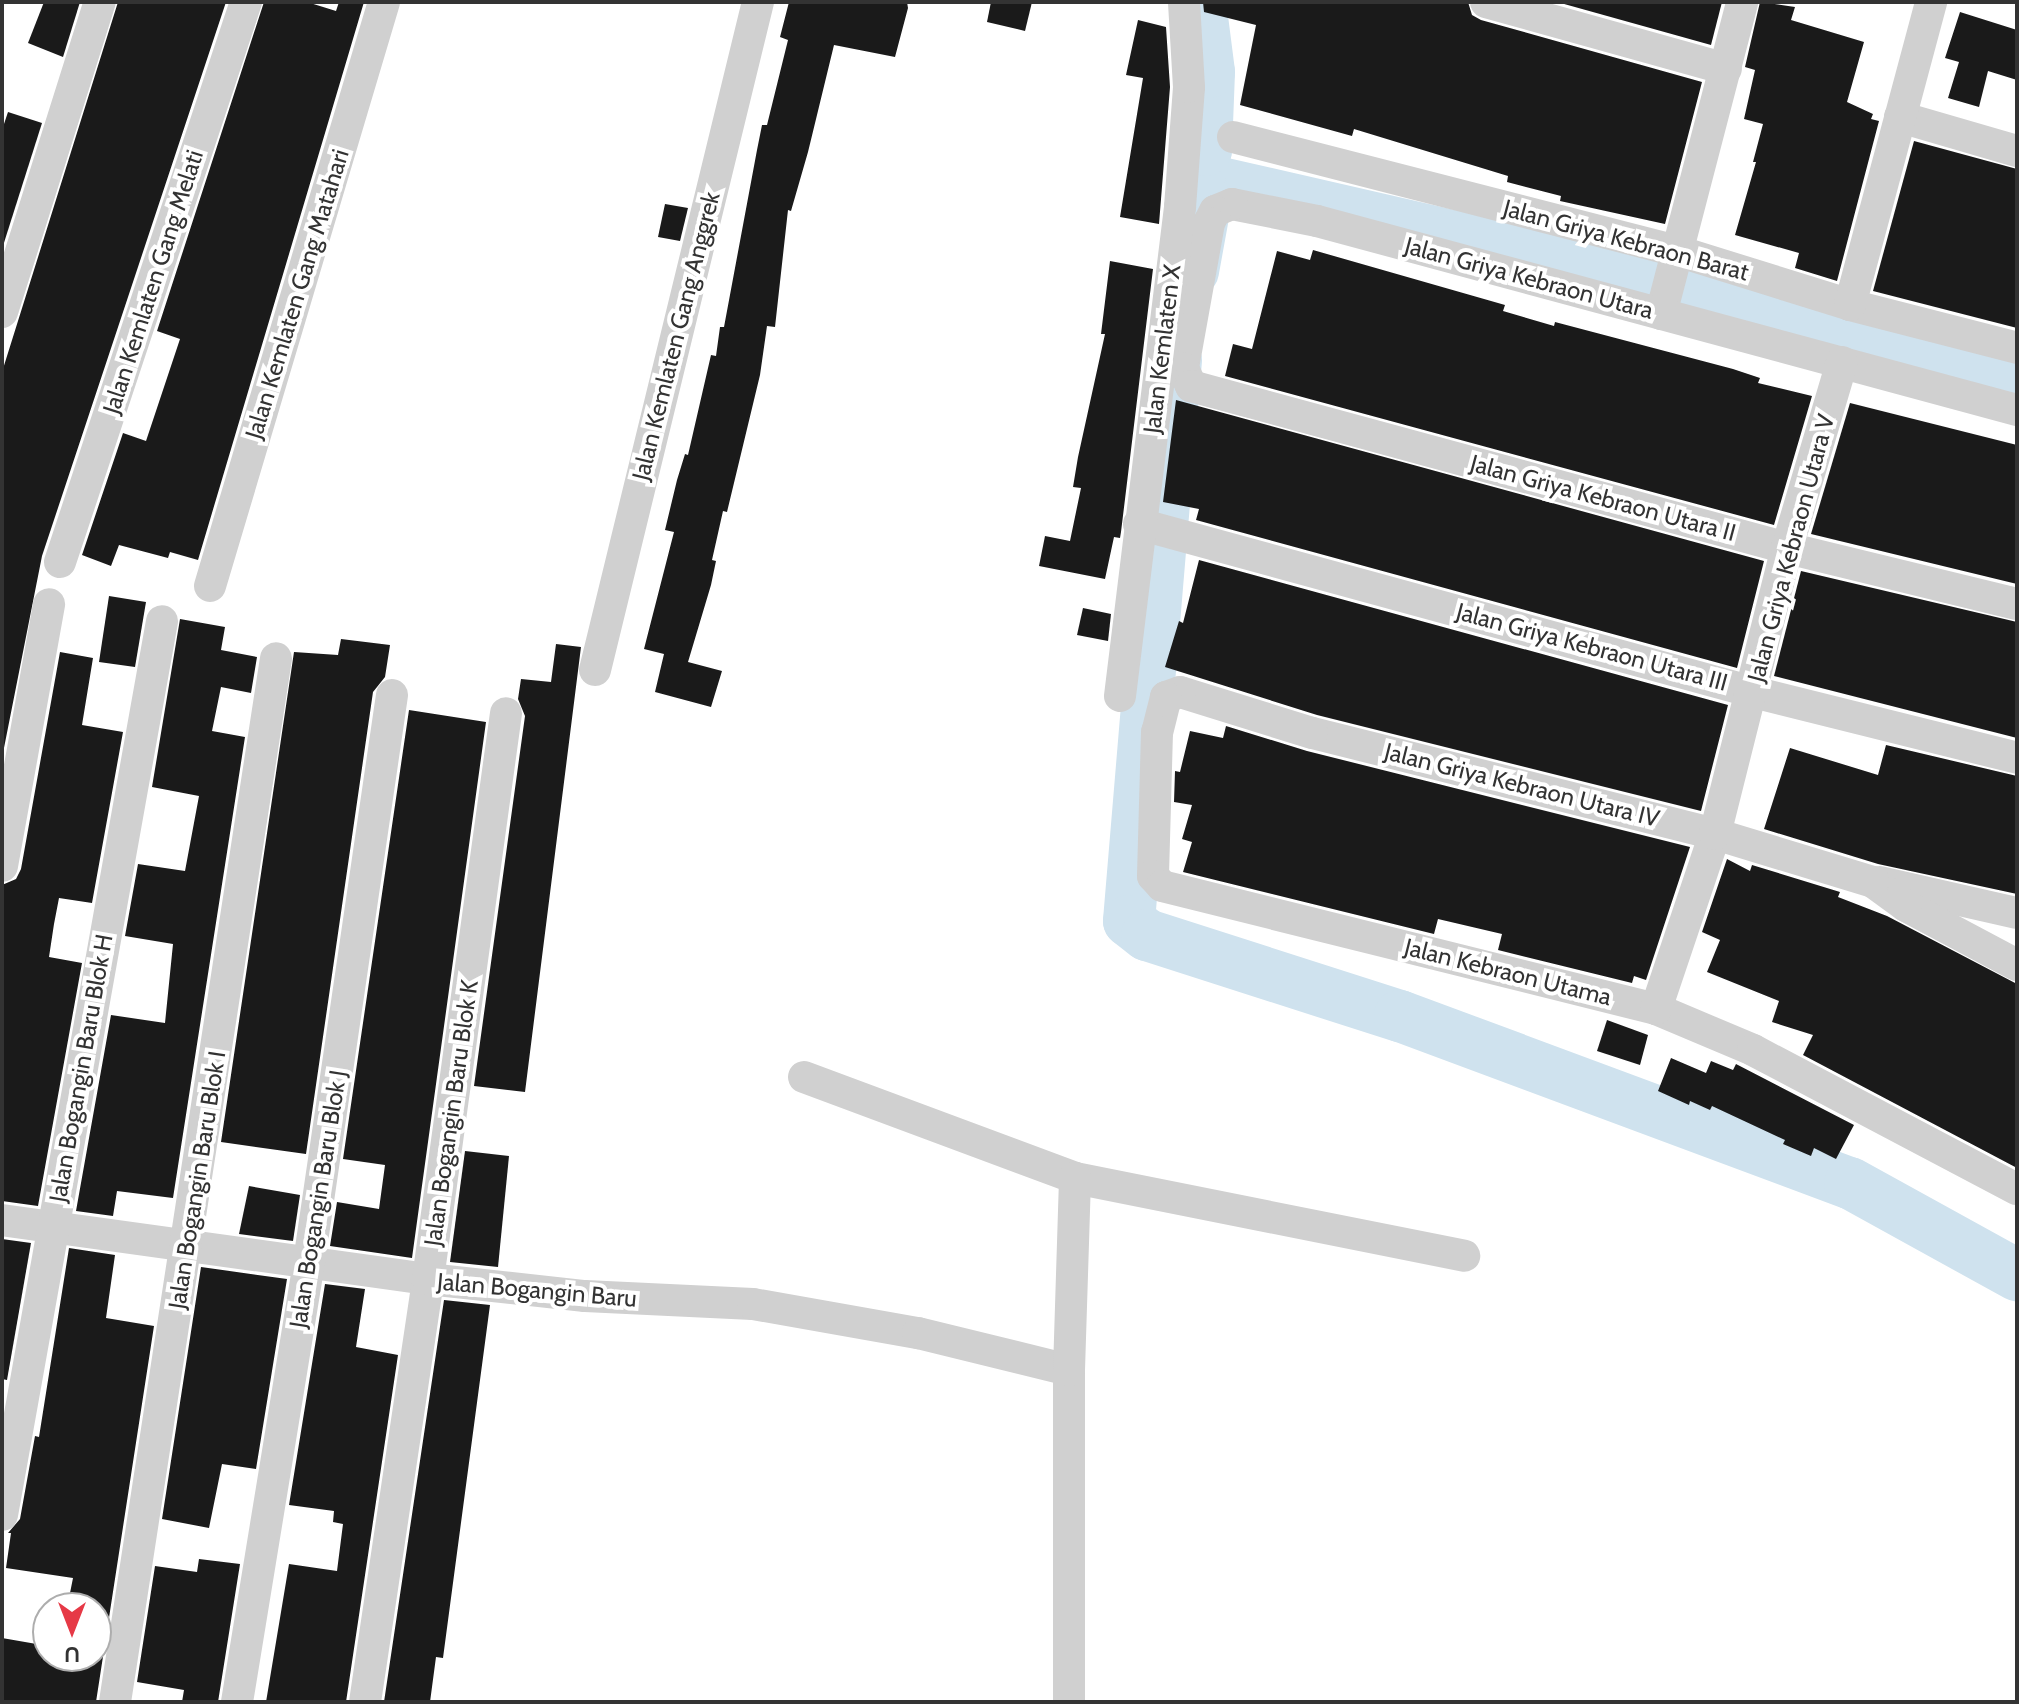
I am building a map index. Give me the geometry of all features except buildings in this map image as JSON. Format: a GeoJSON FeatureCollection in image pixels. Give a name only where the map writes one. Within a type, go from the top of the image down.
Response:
{"type":"FeatureCollection","features":[{"type":"Feature","properties":{"kind":"street"},"geometry":{"type":"LineString","coordinates":[[2,312],[100,2]]}},
{"type":"Feature","properties":{"kind":"street","name":"Jalan Kemlaten Gang Melati"},"geometry":{"type":"LineString","coordinates":[[60,562],[246,2]]}},
{"type":"Feature","properties":{"kind":"street","name":"Jalan Kemlaten Gang Matahari"},"geometry":{"type":"LineString","coordinates":[[210,586],[384,2]]}},
{"type":"Feature","properties":{"kind":"street","name":"Jalan Kemlaten Gang Anggrek"},"geometry":{"type":"LineString","coordinates":[[595,670],[758,2]]}},
{"type":"Feature","properties":{"kind":"street","name":"Jalan Kemlaten X"},"geometry":{"type":"LineString","coordinates":[[1120,696],[1154,527],[1189,87],[1184,2]]}},
{"type":"Feature","properties":{"kind":"street"},"geometry":{"type":"LineString","coordinates":[[1486,2],[1726,69]]}},
{"type":"Feature","properties":{"kind":"street"},"geometry":{"type":"LineString","coordinates":[[1663,308],[1742,2]]}},
{"type":"Feature","properties":{"kind":"street"},"geometry":{"type":"LineString","coordinates":[[1850,305],[1931,2]]}},
{"type":"Feature","properties":{"kind":"street"},"geometry":{"type":"LineString","coordinates":[[1900,117],[2017,151]]}},
{"type":"Feature","properties":{"kind":"street","name":"Jalan Griya Kebraon Barat"},"geometry":{"type":"LineString","coordinates":[[1233,137],[1675,259],[2017,348]]}},
{"type":"Feature","properties":{"kind":"street","name":"Jalan Griya Kebraon Utara"},"geometry":{"type":"LineString","coordinates":[[1191,386],[1183,368],[1209,223],[1215,211],[1232,204],[1317,221],[1663,308],[2017,410]]}},
{"type":"Feature","properties":{"kind":"street","name":"Jalan Griya Kebraon Utara V"},"geometry":{"type":"LineString","coordinates":[[1656,1009],[1715,834],[1787,548],[1842,362]]}},
{"type":"Feature","properties":{"kind":"street","name":"Jalan Griya Kebraon Utara II"},"geometry":{"type":"LineString","coordinates":[[1191,386],[1787,548],[2017,604]]}},
{"type":"Feature","properties":{"kind":"street","name":"Jalan Griya Kebraon Utara III"},"geometry":{"type":"LineString","coordinates":[[1154,527],[1753,692],[2017,758]]}},
{"type":"Feature","properties":{"kind":"street"},"geometry":{"type":"LineString","coordinates":[[2,866],[49,604]]}},
{"type":"Feature","properties":{"kind":"street","name":"Jalan Bogangin Baru Blok H"},"geometry":{"type":"LineString","coordinates":[[2,1515],[162,621]]}},
{"type":"Feature","properties":{"kind":"street","name":"Jalan Bogangin Baru Blok I"},"geometry":{"type":"LineString","coordinates":[[115,1702],[276,658]]}},
{"type":"Feature","properties":{"kind":"street","name":"Jalan Griya Kebraon Utara IV"},"geometry":{"type":"LineString","coordinates":[[1170,694],[1180,692],[1312,733],[1715,834],[1873,882],[1903,885],[2017,913]]}},
{"type":"Feature","properties":{"kind":"street","name":"Jalan Kebraon Utama"},"geometry":{"type":"LineString","coordinates":[[1170,694],[1166,697],[1157,746],[1153,876],[1162,886],[1656,1009],[1753,1050],[2017,1189]]}},
{"type":"Feature","properties":{"kind":"street","name":"Jalan Bogangin Baru Blok J"},"geometry":{"type":"LineString","coordinates":[[237,1702],[309,1262],[392,695]]}},
{"type":"Feature","properties":{"kind":"street","name":"Jalan Bogangin Baru Blok K"},"geometry":{"type":"LineString","coordinates":[[365,1702],[428,1279],[506,713]]}},
{"type":"Feature","properties":{"kind":"street","name":"Jalan Griya Kebraon Utara IV"},"geometry":{"type":"LineString","coordinates":[[1873,882],[1906,906],[2017,965]]}},
{"type":"Feature","properties":{"kind":"street"},"geometry":{"type":"LineString","coordinates":[[804,1077],[1075,1178],[1464,1256]]}},
{"type":"Feature","properties":{"kind":"street"},"geometry":{"type":"LineString","coordinates":[[1069,1702],[1069,1370],[1075,1178]]}},
{"type":"Feature","properties":{"kind":"street","name":"Jalan Bogangin Baru"},"geometry":{"type":"LineString","coordinates":[[2,1220],[186,1243],[428,1279],[585,1296],[753,1304],[918,1333],[1069,1370]]}},
{"type":"Feature","properties":{"kind":"waterway"},"geometry":{"type":"LineString","coordinates":[[1193,271],[1205,205],[1199,178],[1206,150],[1209,72],[1200,2]]}},
{"type":"Feature","properties":{"kind":"waterway"},"geometry":{"type":"LineString","coordinates":[[1199,178],[1645,280],[2017,383]]}},
{"type":"Feature","properties":{"kind":"waterway"},"geometry":{"type":"LineString","coordinates":[[1176,360],[1129,921],[1147,935],[1400,1016],[1850,1183],[2017,1275]]}}]}
